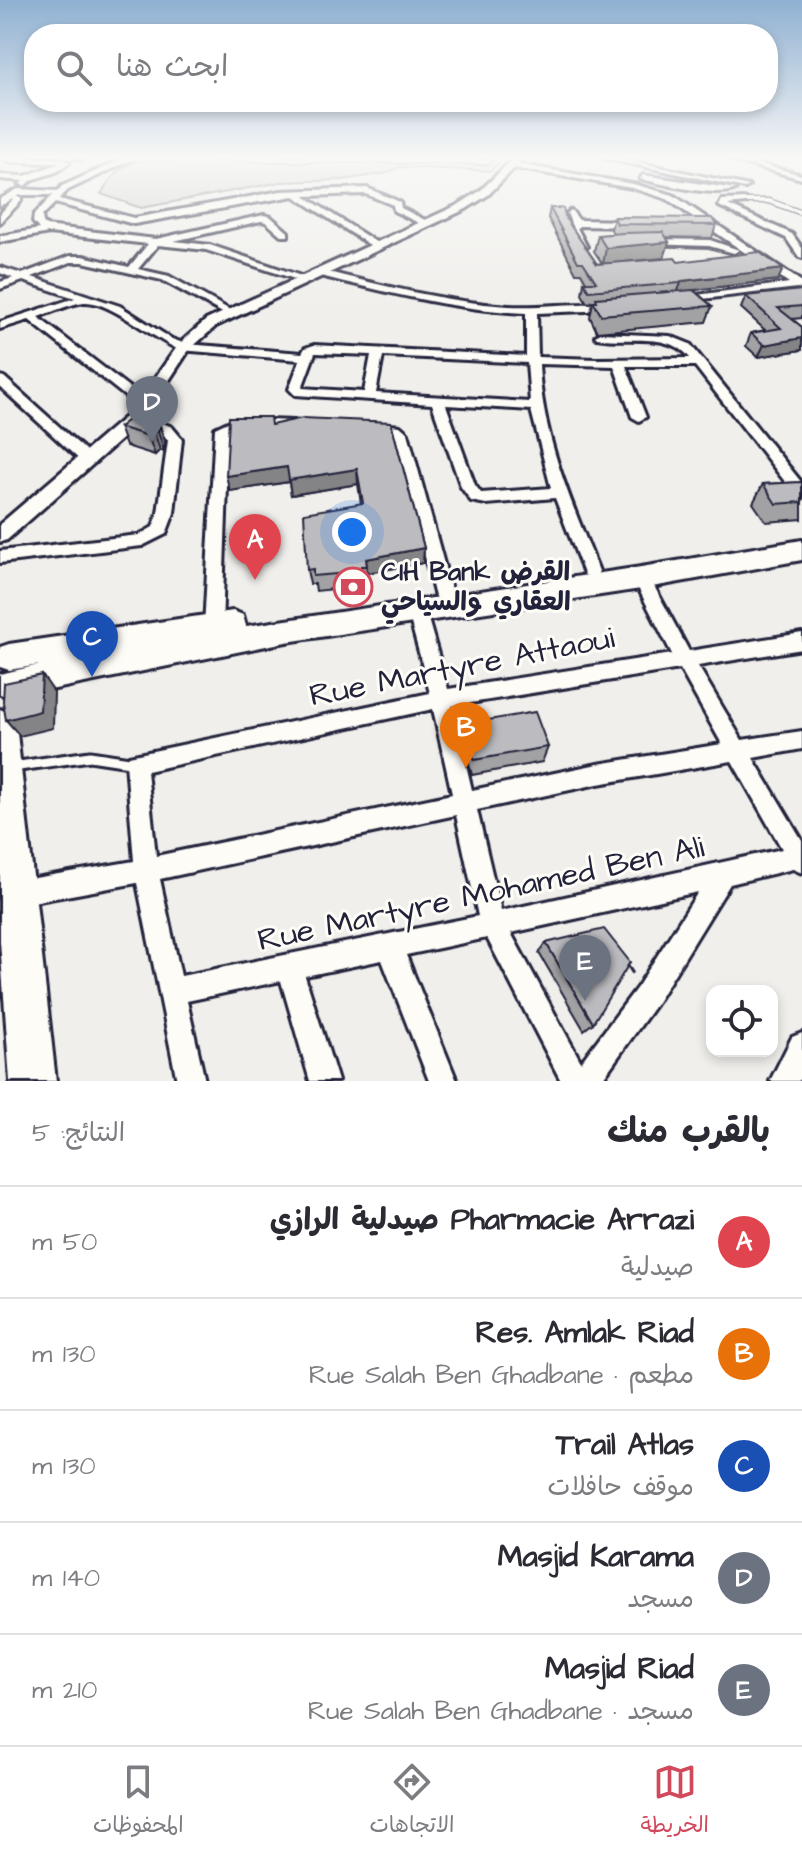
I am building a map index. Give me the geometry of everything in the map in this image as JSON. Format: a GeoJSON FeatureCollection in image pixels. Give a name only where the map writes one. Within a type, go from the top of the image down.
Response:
{"type":"FeatureCollection","features":[{"type":"Feature","properties":{"kind":"main road"},"geometry":{"type":"LineString","coordinates":[[5,672],[213,627],[802,536]]}},
{"type":"Feature","properties":{"kind":"main road"},"geometry":{"type":"LineString","coordinates":[[5,672],[641,578],[802,550]]}},
{"type":"Feature","properties":{"kind":"main road"},"geometry":{"type":"LineString","coordinates":[[0,724],[7,894],[33,1081]]}},
{"type":"Feature","properties":{"kind":"street"},"geometry":{"type":"LineString","coordinates":[[45,208],[36,219],[48,230]]}},
{"type":"Feature","properties":{"kind":"street"},"geometry":{"type":"LineString","coordinates":[[94,208],[134,221],[201,208]]}},
{"type":"Feature","properties":{"kind":"street"},"geometry":{"type":"LineString","coordinates":[[250,208],[263,219]]}},
{"type":"Feature","properties":{"kind":"street"},"geometry":{"type":"LineString","coordinates":[[319,208],[376,246]]}},
{"type":"Feature","properties":{"kind":"street"},"geometry":{"type":"LineString","coordinates":[[396,208],[428,224]]}},
{"type":"Feature","properties":{"kind":"street"},"geometry":{"type":"LineString","coordinates":[[0,535],[141,410],[184,347],[228,313],[459,208]]}},
{"type":"Feature","properties":{"kind":"street"},"geometry":{"type":"LineString","coordinates":[[686,208],[708,224],[736,253]]}},
{"type":"Feature","properties":{"kind":"street"},"geometry":{"type":"LineString","coordinates":[[728,208],[802,239]]}},
{"type":"Feature","properties":{"kind":"street"},"geometry":{"type":"LineString","coordinates":[[571,213],[576,223]]}},
{"type":"Feature","properties":{"kind":"street"},"geometry":{"type":"LineString","coordinates":[[132,269],[155,242],[263,219],[268,219],[285,234]]}},
{"type":"Feature","properties":{"kind":"street"},"geometry":{"type":"LineString","coordinates":[[592,263],[572,226],[576,223],[644,224]]}},
{"type":"Feature","properties":{"kind":"street"},"geometry":{"type":"LineString","coordinates":[[686,225],[708,224]]}},
{"type":"Feature","properties":{"kind":"street"},"geometry":{"type":"LineString","coordinates":[[0,239],[48,230],[227,252],[312,276],[477,307],[531,310],[618,307]]}},
{"type":"Feature","properties":{"kind":"street"},"geometry":{"type":"LineString","coordinates":[[784,234],[802,255]]}},
{"type":"Feature","properties":{"kind":"street"},"geometry":{"type":"LineString","coordinates":[[632,242],[710,243],[799,283]]}},
{"type":"Feature","properties":{"kind":"street"},"geometry":{"type":"LineString","coordinates":[[580,243],[594,243]]}},
{"type":"Feature","properties":{"kind":"street"},"geometry":{"type":"LineString","coordinates":[[0,286],[72,258],[132,269],[178,283],[228,313]]}},
{"type":"Feature","properties":{"kind":"street"},"geometry":{"type":"LineString","coordinates":[[0,270],[22,280],[124,311],[168,341],[184,347],[307,357]]}},
{"type":"Feature","properties":{"kind":"street"},"geometry":{"type":"LineString","coordinates":[[668,301],[799,283]]}},
{"type":"Feature","properties":{"kind":"street"},"geometry":{"type":"LineString","coordinates":[[0,326],[87,298]]}},
{"type":"Feature","properties":{"kind":"street"},"geometry":{"type":"LineString","coordinates":[[531,310],[536,406],[559,492],[591,571]]}},
{"type":"Feature","properties":{"kind":"street"},"geometry":{"type":"LineString","coordinates":[[0,557],[142,540],[160,530],[166,513],[175,439],[30,316]]}},
{"type":"Feature","properties":{"kind":"street"},"geometry":{"type":"LineString","coordinates":[[601,336],[670,339],[686,346],[802,493]]}},
{"type":"Feature","properties":{"kind":"street"},"geometry":{"type":"LineString","coordinates":[[536,406],[296,391],[312,349],[619,364],[701,362]]}},
{"type":"Feature","properties":{"kind":"street"},"geometry":{"type":"LineString","coordinates":[[369,397],[378,352]]}},
{"type":"Feature","properties":{"kind":"street"},"geometry":{"type":"LineString","coordinates":[[619,364],[639,417]]}},
{"type":"Feature","properties":{"kind":"street"},"geometry":{"type":"LineString","coordinates":[[0,380],[88,460]]}},
{"type":"Feature","properties":{"kind":"street"},"geometry":{"type":"LineString","coordinates":[[438,401],[468,487],[476,497],[486,499],[559,492]]}},
{"type":"Feature","properties":{"kind":"street"},"geometry":{"type":"LineString","coordinates":[[213,627],[222,428],[234,423],[315,426]]}},
{"type":"Feature","properties":{"kind":"street"},"geometry":{"type":"LineString","coordinates":[[358,427],[390,428],[401,433],[443,593]]}},
{"type":"Feature","properties":{"kind":"street"},"geometry":{"type":"LineString","coordinates":[[641,578],[684,659],[801,859]]}},
{"type":"Feature","properties":{"kind":"street"},"geometry":{"type":"LineString","coordinates":[[417,612],[441,699],[492,923],[576,1081]]}},
{"type":"Feature","properties":{"kind":"street","name":"Rue Martyre Attaoui"},"geometry":{"type":"LineString","coordinates":[[136,763],[441,699],[802,641]]}},
{"type":"Feature","properties":{"kind":"street"},"geometry":{"type":"LineString","coordinates":[[7,894],[146,870],[462,801],[802,740]]}},
{"type":"Feature","properties":{"kind":"street"},"geometry":{"type":"LineString","coordinates":[[136,763],[146,870],[191,1081]]}},
{"type":"Feature","properties":{"kind":"street","name":"Rue Martyre Mohamed Ben Ali"},"geometry":{"type":"LineString","coordinates":[[173,991],[801,859]]}},
{"type":"Feature","properties":{"kind":"street"},"geometry":{"type":"LineString","coordinates":[[584,1081],[647,995],[722,875]]}},
{"type":"Feature","properties":{"kind":"street"},"geometry":{"type":"LineString","coordinates":[[389,945],[443,1081]]}},
{"type":"Feature","properties":{"kind":"street"},"geometry":{"type":"LineString","coordinates":[[290,967],[324,1081]]}},
{"type":"Feature","properties":{"kind":"street"},"geometry":{"type":"LineString","coordinates":[[784,1081],[802,1047]]}},
{"type":"Feature","properties":{"kind":"lane"},"geometry":{"type":"LineString","coordinates":[[3,768],[89,754],[110,754],[136,763]]}},
{"type":"Feature","properties":{"kind":"path"},"geometry":{"type":"LineString","coordinates":[[622,956],[647,995]]}},
{"type":"Feature","properties":{"kind":"building"},"geometry":{"type":"Polygon","coordinates":[[[550,208],[563,208],[566,219],[597,264],[675,258],[678,262],[759,252],[783,269],[589,291],[584,282],[596,282],[583,262],[578,262],[550,208]]]}},
{"type":"Feature","properties":{"kind":"building"},"geometry":{"type":"Polygon","coordinates":[[[614,217],[712,218],[716,225],[617,224],[614,217]]]}},
{"type":"Feature","properties":{"kind":"building"},"geometry":{"type":"Polygon","coordinates":[[[663,232],[669,242],[606,248],[598,235],[623,233],[663,232]]]}},
{"type":"Feature","properties":{"kind":"building"},"geometry":{"type":"Polygon","coordinates":[[[693,290],[712,306],[601,315],[593,301],[597,301],[596,298],[693,290]]]}},
{"type":"Feature","properties":{"kind":"building"},"geometry":{"type":"Polygon","coordinates":[[[802,290],[802,306],[778,308],[802,327],[802,338],[764,345],[751,333],[781,328],[746,296],[802,290]]]}},
{"type":"Feature","properties":{"kind":"building"},"geometry":{"type":"Polygon","coordinates":[[[140,411],[159,423],[158,432],[154,431],[148,436],[119,427],[140,411]]]}},
{"type":"Feature","properties":{"kind":"building"},"geometry":{"type":"Polygon","coordinates":[[[229,417],[270,417],[271,425],[303,418],[391,422],[424,548],[366,559],[367,566],[361,566],[361,572],[313,576],[313,569],[307,570],[304,513],[363,503],[357,469],[289,480],[287,467],[226,476],[229,417]]]}},
{"type":"Feature","properties":{"kind":"building"},"geometry":{"type":"Polygon","coordinates":[[[802,482],[802,502],[776,504],[763,484],[802,482]]]}},
{"type":"Feature","properties":{"kind":"building"},"geometry":{"type":"Polygon","coordinates":[[[42,675],[40,711],[6,720],[4,683],[42,675]]]}},
{"type":"Feature","properties":{"kind":"building"},"geometry":{"type":"Polygon","coordinates":[[[535,712],[548,747],[474,760],[465,724],[535,712]]]}},
{"type":"Feature","properties":{"kind":"building"},"geometry":{"type":"Polygon","coordinates":[[[604,929],[630,962],[593,1023],[546,943],[604,929]]]}},
{"type":"Feature","properties":{"kind":"place","name":"Masjid Karama"},"geometry":{"type":"Point","coordinates":[152,442]}},
{"type":"Feature","properties":{"kind":"place","name":"Pharmacie Arrazi صيدلية الرازي"},"geometry":{"type":"Point","coordinates":[255,580]}},
{"type":"Feature","properties":{"kind":"place","name":"CIH Bank القرض العقاري والسياحي"},"geometry":{"type":"Point","coordinates":[353,587]}},
{"type":"Feature","properties":{"kind":"place","name":"Trail Atlas"},"geometry":{"type":"Point","coordinates":[92,677]}},
{"type":"Feature","properties":{"kind":"place","name":"Res. Amlak Riad"},"geometry":{"type":"Point","coordinates":[466,768]}},
{"type":"Feature","properties":{"kind":"place","name":"Masjid Riad"},"geometry":{"type":"Point","coordinates":[585,1001]}}]}
